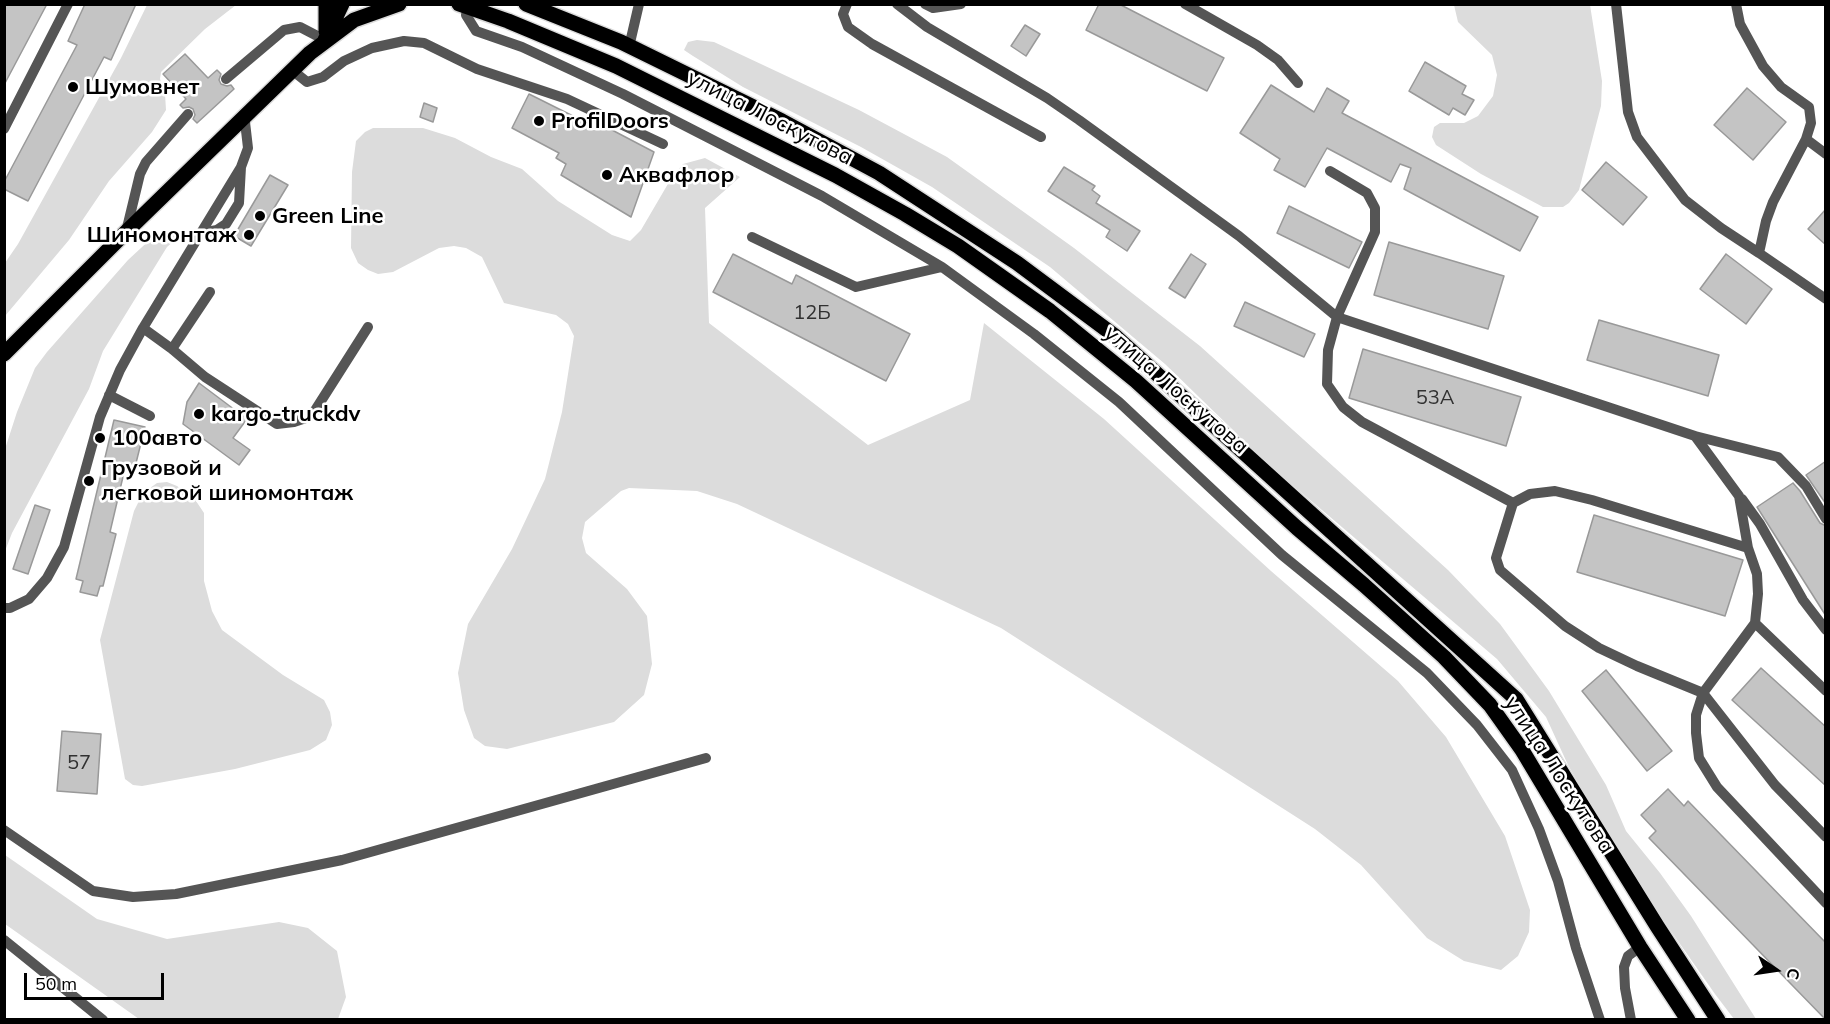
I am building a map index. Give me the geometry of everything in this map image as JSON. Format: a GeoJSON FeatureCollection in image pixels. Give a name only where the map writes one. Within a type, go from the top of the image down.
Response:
{"type":"FeatureCollection","features":[{"type":"Feature","properties":{"kind":"main road"},"geometry":{"type":"LineString","coordinates":[[325,40],[326,4]]}},
{"type":"Feature","properties":{"kind":"main road"},"geometry":{"type":"LineString","coordinates":[[325,40],[342,4]]}},
{"type":"Feature","properties":{"kind":"main road"},"geometry":{"type":"LineString","coordinates":[[4,354],[291,70],[325,40],[354,20],[399,4]]}},
{"type":"Feature","properties":{"kind":"main road","name":"улица Лоскутова"},"geometry":{"type":"LineString","coordinates":[[526,4],[629,47],[782,121],[879,173],[1017,263],[1115,336],[1516,699],[1718,1020]]}},
{"type":"Feature","properties":{"kind":"main road","name":"улица Лоскутова"},"geometry":{"type":"LineString","coordinates":[[464,6],[616,66],[835,175],[958,246],[1050,311],[1136,381],[1297,528],[1444,657],[1490,705],[1522,750],[1640,947],[1688,1020]]}},
{"type":"Feature","properties":{"kind":"lane"},"geometry":{"type":"LineString","coordinates":[[4,129],[68,4]]}},
{"type":"Feature","properties":{"kind":"lane"},"geometry":{"type":"LineString","coordinates":[[629,47],[639,4]]}},
{"type":"Feature","properties":{"kind":"lane"},"geometry":{"type":"LineString","coordinates":[[847,4],[843,14],[848,27],[872,44],[1041,136]]}},
{"type":"Feature","properties":{"kind":"lane"},"geometry":{"type":"LineString","coordinates":[[897,4],[927,27],[1047,98],[1098,134],[1239,236],[1337,317],[1695,436],[1778,457],[1806,486],[1826,519]]}},
{"type":"Feature","properties":{"kind":"lane"},"geometry":{"type":"LineString","coordinates":[[925,4],[933,8],[961,4]]}},
{"type":"Feature","properties":{"kind":"lane"},"geometry":{"type":"LineString","coordinates":[[1185,4],[1257,45],[1278,60],[1298,83]]}},
{"type":"Feature","properties":{"kind":"lane"},"geometry":{"type":"LineString","coordinates":[[1616,4],[1628,112],[1637,137],[1685,200],[1721,228],[1826,299]]}},
{"type":"Feature","properties":{"kind":"lane"},"geometry":{"type":"LineString","coordinates":[[1736,4],[1740,24],[1763,66],[1780,87],[1809,107],[1811,123],[1806,139],[1773,202],[1766,221],[1760,253]]}},
{"type":"Feature","properties":{"kind":"lane"},"geometry":{"type":"LineString","coordinates":[[464,6],[466,15],[476,31],[522,47],[623,94],[822,196],[942,267],[1034,334],[1119,402],[1282,555],[1427,674],[1476,725],[1512,770],[1539,829],[1558,881],[1576,948],[1600,1020]]}},
{"type":"Feature","properties":{"kind":"lane"},"geometry":{"type":"LineString","coordinates":[[226,79],[284,30],[300,27],[325,40]]}},
{"type":"Feature","properties":{"kind":"lane"},"geometry":{"type":"LineString","coordinates":[[291,70],[307,82],[372,48],[404,41],[424,43],[477,69],[567,99],[663,144]]}},
{"type":"Feature","properties":{"kind":"lane"},"geometry":{"type":"LineString","coordinates":[[126,232],[140,174],[146,162],[188,114]]}},
{"type":"Feature","properties":{"kind":"lane"},"geometry":{"type":"LineString","coordinates":[[4,608],[10,608],[29,599],[47,578],[63,547],[100,417],[109,395],[143,328],[241,167],[248,148],[245,122],[242,118]]}},
{"type":"Feature","properties":{"kind":"lane"},"geometry":{"type":"LineString","coordinates":[[1806,139],[1826,154]]}},
{"type":"Feature","properties":{"kind":"lane"},"geometry":{"type":"LineString","coordinates":[[201,233],[217,230],[226,224],[239,203],[241,167]]}},
{"type":"Feature","properties":{"kind":"lane"},"geometry":{"type":"LineString","coordinates":[[1330,171],[1367,193],[1375,208],[1375,232],[1337,317],[1328,350],[1327,384],[1343,407],[1372,428],[1513,503]]}},
{"type":"Feature","properties":{"kind":"lane"},"geometry":{"type":"LineString","coordinates":[[752,237],[856,287],[942,267]]}},
{"type":"Feature","properties":{"kind":"lane"},"geometry":{"type":"LineString","coordinates":[[172,348],[210,292]]}},
{"type":"Feature","properties":{"kind":"lane"},"geometry":{"type":"LineString","coordinates":[[143,328],[172,348],[205,377],[277,424],[294,422],[314,412],[368,327]]}},
{"type":"Feature","properties":{"kind":"lane"},"geometry":{"type":"LineString","coordinates":[[109,395],[150,416]]}},
{"type":"Feature","properties":{"kind":"lane"},"geometry":{"type":"LineString","coordinates":[[1695,436],[1760,524],[1803,600],[1826,630]]}},
{"type":"Feature","properties":{"kind":"lane"},"geometry":{"type":"LineString","coordinates":[[1748,548],[1592,500],[1555,491],[1530,494],[1513,503],[1496,558],[1500,570],[1566,626],[1599,648],[1703,693],[1775,785],[1826,837]]}},
{"type":"Feature","properties":{"kind":"lane"},"geometry":{"type":"LineString","coordinates":[[1739,496],[1748,548],[1756,574],[1758,594],[1755,623],[1703,693],[1696,715],[1695,733],[1699,758],[1718,787],[1826,903]]}},
{"type":"Feature","properties":{"kind":"lane"},"geometry":{"type":"LineString","coordinates":[[1755,623],[1826,691]]}},
{"type":"Feature","properties":{"kind":"lane"},"geometry":{"type":"LineString","coordinates":[[4,830],[93,891],[133,897],[176,894],[342,860],[706,758]]}},
{"type":"Feature","properties":{"kind":"lane"},"geometry":{"type":"LineString","coordinates":[[4,940],[103,1020]]}},
{"type":"Feature","properties":{"kind":"lane"},"geometry":{"type":"LineString","coordinates":[[1631,1020],[1624,967],[1628,957],[1640,947]]}},
{"type":"Feature","properties":{"kind":"shaded area"},"geometry":{"type":"Polygon","coordinates":[[[147,5],[236,5],[205,29],[161,72],[160,79],[165,94],[166,110],[152,132],[109,181],[69,240],[5,316],[5,263],[18,244],[121,58],[147,5]]]}},
{"type":"Feature","properties":{"kind":"shaded area"},"geometry":{"type":"Polygon","coordinates":[[[1454,5],[1590,5],[1602,81],[1601,106],[1579,190],[1563,207],[1543,207],[1481,174],[1436,145],[1432,137],[1434,127],[1440,123],[1464,123],[1478,116],[1493,96],[1497,75],[1492,55],[1458,22],[1454,5]]]}},
{"type":"Feature","properties":{"kind":"shaded area"},"geometry":{"type":"Polygon","coordinates":[[[697,40],[714,42],[859,110],[947,157],[1074,248],[1200,346],[1448,570],[1500,624],[1549,691],[1606,785],[1626,831],[1691,916],[1756,1019],[1734,1019],[1715,994],[1631,874],[1568,765],[1546,717],[1497,659],[1269,465],[1165,364],[1050,267],[932,187],[861,147],[743,87],[684,50],[688,42],[697,40]]]}},
{"type":"Feature","properties":{"kind":"shaded area"},"geometry":{"type":"Polygon","coordinates":[[[373,128],[423,128],[455,138],[491,157],[522,169],[558,201],[612,235],[630,241],[641,230],[672,177],[683,164],[705,158],[740,177],[705,208],[709,323],[868,445],[970,400],[984,323],[1104,419],[1271,571],[1398,681],[1446,737],[1505,836],[1530,910],[1529,932],[1518,956],[1501,970],[1464,961],[1427,938],[1361,865],[1315,829],[1001,628],[737,504],[697,491],[629,488],[621,491],[585,522],[582,538],[586,553],[627,589],[647,616],[652,664],[644,695],[614,722],[507,749],[485,746],[474,738],[464,710],[458,673],[468,624],[512,549],[545,479],[562,412],[574,336],[568,324],[556,315],[504,303],[482,257],[466,248],[454,246],[439,248],[393,272],[378,274],[358,263],[351,248],[352,172],[356,141],[373,128]]]}},
{"type":"Feature","properties":{"kind":"shaded area"},"geometry":{"type":"Polygon","coordinates":[[[173,231],[177,236],[176,239],[167,247],[103,351],[89,389],[12,533],[5,551],[5,449],[35,368],[128,260],[155,235],[173,231]]]}},
{"type":"Feature","properties":{"kind":"shaded area"},"geometry":{"type":"Polygon","coordinates":[[[167,482],[194,498],[204,513],[204,581],[212,611],[222,630],[283,675],[324,700],[330,712],[332,725],[326,740],[310,750],[235,769],[142,786],[133,785],[125,779],[100,640],[134,511],[143,493],[157,483],[167,482]]]}},
{"type":"Feature","properties":{"kind":"shaded area"},"geometry":{"type":"Polygon","coordinates":[[[5,855],[97,919],[167,939],[279,922],[308,928],[337,951],[346,997],[338,1019],[139,1019],[5,924],[5,855]]]}},
{"type":"Feature","properties":{"kind":"building"},"geometry":{"type":"Polygon","coordinates":[[[4,4],[47,4],[4,85],[4,4]]]}},
{"type":"Feature","properties":{"kind":"building"},"geometry":{"type":"Polygon","coordinates":[[[85,4],[136,4],[111,60],[104,57],[28,201],[4,189],[4,182],[77,45],[68,41],[85,4]]]}},
{"type":"Feature","properties":{"kind":"building"},"geometry":{"type":"Polygon","coordinates":[[[1099,4],[1119,4],[1224,58],[1207,91],[1086,30],[1099,4]]]}},
{"type":"Feature","properties":{"kind":"building"},"geometry":{"type":"Polygon","coordinates":[[[1025,25],[1040,34],[1026,56],[1011,46],[1025,25]]]}},
{"type":"Feature","properties":{"kind":"building"},"geometry":{"type":"Polygon","coordinates":[[[185,54],[208,78],[217,70],[221,74],[219,80],[221,84],[231,85],[234,89],[197,123],[193,119],[195,115],[193,109],[183,108],[180,105],[186,99],[163,74],[185,54]]]}},
{"type":"Feature","properties":{"kind":"building"},"geometry":{"type":"Polygon","coordinates":[[[1425,62],[1466,86],[1462,94],[1474,100],[1465,115],[1453,108],[1449,115],[1409,91],[1425,62]]]}},
{"type":"Feature","properties":{"kind":"building"},"geometry":{"type":"Polygon","coordinates":[[[1271,85],[1314,112],[1327,88],[1349,101],[1342,113],[1538,217],[1520,251],[1404,189],[1411,168],[1400,164],[1391,182],[1327,148],[1305,187],[1274,170],[1280,159],[1240,133],[1271,85]]]}},
{"type":"Feature","properties":{"kind":"building"},"geometry":{"type":"Polygon","coordinates":[[[1747,88],[1786,122],[1753,160],[1714,125],[1747,88]]]}},
{"type":"Feature","properties":{"kind":"building"},"geometry":{"type":"Polygon","coordinates":[[[529,94],[589,124],[591,119],[654,152],[631,217],[561,175],[566,164],[556,158],[559,153],[512,128],[529,94]]]}},
{"type":"Feature","properties":{"kind":"building"},"geometry":{"type":"Polygon","coordinates":[[[424,103],[437,108],[433,122],[420,117],[424,103]]]}},
{"type":"Feature","properties":{"kind":"building"},"geometry":{"type":"Polygon","coordinates":[[[1606,162],[1647,197],[1623,225],[1582,190],[1606,162]]]}},
{"type":"Feature","properties":{"kind":"building"},"geometry":{"type":"Polygon","coordinates":[[[1064,167],[1095,186],[1092,190],[1100,196],[1096,203],[1140,231],[1127,251],[1106,237],[1110,230],[1048,191],[1064,167]]]}},
{"type":"Feature","properties":{"kind":"building"},"geometry":{"type":"Polygon","coordinates":[[[270,175],[288,185],[251,246],[234,236],[270,175]]]}},
{"type":"Feature","properties":{"kind":"building"},"geometry":{"type":"Polygon","coordinates":[[[1289,206],[1362,242],[1349,268],[1277,233],[1289,206]]]}},
{"type":"Feature","properties":{"kind":"building"},"geometry":{"type":"Polygon","coordinates":[[[1826,209],[1826,245],[1808,229],[1826,209]]]}},
{"type":"Feature","properties":{"kind":"building"},"geometry":{"type":"Polygon","coordinates":[[[1389,242],[1504,276],[1488,329],[1374,295],[1389,242]]]}},
{"type":"Feature","properties":{"kind":"building"},"geometry":{"type":"Polygon","coordinates":[[[733,254],[792,284],[796,275],[910,334],[886,381],[713,292],[733,254]]]}},
{"type":"Feature","properties":{"kind":"building"},"geometry":{"type":"Polygon","coordinates":[[[1191,254],[1206,264],[1185,298],[1169,288],[1191,254]]]}},
{"type":"Feature","properties":{"kind":"building"},"geometry":{"type":"Polygon","coordinates":[[[1726,254],[1772,289],[1746,324],[1700,289],[1726,254]]]}},
{"type":"Feature","properties":{"kind":"building"},"geometry":{"type":"Polygon","coordinates":[[[1245,302],[1315,334],[1304,357],[1234,326],[1245,302]]]}},
{"type":"Feature","properties":{"kind":"building"},"geometry":{"type":"Polygon","coordinates":[[[1599,320],[1719,355],[1708,396],[1587,360],[1599,320]]]}},
{"type":"Feature","properties":{"kind":"building"},"geometry":{"type":"Polygon","coordinates":[[[1363,349],[1521,397],[1506,446],[1349,398],[1363,349]]]}},
{"type":"Feature","properties":{"kind":"building"},"geometry":{"type":"Polygon","coordinates":[[[199,383],[247,419],[233,438],[250,450],[239,465],[183,424],[187,402],[199,383]]]}},
{"type":"Feature","properties":{"kind":"building"},"geometry":{"type":"Polygon","coordinates":[[[114,420],[145,427],[135,467],[126,464],[110,532],[116,534],[103,586],[100,586],[97,596],[80,592],[83,581],[76,579],[114,420]]]}},
{"type":"Feature","properties":{"kind":"building"},"geometry":{"type":"Polygon","coordinates":[[[1826,461],[1826,504],[1806,475],[1826,461]]]}},
{"type":"Feature","properties":{"kind":"building"},"geometry":{"type":"Polygon","coordinates":[[[1793,483],[1820,523],[1826,526],[1826,616],[1757,507],[1793,483]]]}},
{"type":"Feature","properties":{"kind":"building"},"geometry":{"type":"Polygon","coordinates":[[[35,505],[50,510],[28,574],[13,569],[35,505]]]}},
{"type":"Feature","properties":{"kind":"building"},"geometry":{"type":"Polygon","coordinates":[[[1594,515],[1743,560],[1725,616],[1577,572],[1594,515]]]}},
{"type":"Feature","properties":{"kind":"building"},"geometry":{"type":"Polygon","coordinates":[[[1761,668],[1826,727],[1826,786],[1732,700],[1761,668]]]}},
{"type":"Feature","properties":{"kind":"building"},"geometry":{"type":"Polygon","coordinates":[[[1606,670],[1672,751],[1647,771],[1582,691],[1606,670]]]}},
{"type":"Feature","properties":{"kind":"building"},"geometry":{"type":"Polygon","coordinates":[[[62,731],[101,734],[97,794],[57,791],[62,731]]]}},
{"type":"Feature","properties":{"kind":"building"},"geometry":{"type":"Polygon","coordinates":[[[1668,789],[1684,806],[1688,801],[1826,943],[1826,1020],[1649,838],[1656,831],[1641,815],[1668,789]]]}},
{"type":"Feature","properties":{"kind":"place","name":"Шумовнет"},"geometry":{"type":"Point","coordinates":[73,87]}},
{"type":"Feature","properties":{"kind":"place","name":"ProfilDoors"},"geometry":{"type":"Point","coordinates":[539,121]}},
{"type":"Feature","properties":{"kind":"place","name":"Аквафлор"},"geometry":{"type":"Point","coordinates":[607,175]}},
{"type":"Feature","properties":{"kind":"place","name":"Green Line"},"geometry":{"type":"Point","coordinates":[260,216]}},
{"type":"Feature","properties":{"kind":"place","name":"Шиномонтаж"},"geometry":{"type":"Point","coordinates":[249,235]}},
{"type":"Feature","properties":{"kind":"place","name":"kargo-truckdv"},"geometry":{"type":"Point","coordinates":[199,414]}},
{"type":"Feature","properties":{"kind":"place","name":"100авто"},"geometry":{"type":"Point","coordinates":[100,438]}},
{"type":"Feature","properties":{"kind":"place","name":"Грузовой и легковой шиномонтаж"},"geometry":{"type":"Point","coordinates":[89,481]}}]}
